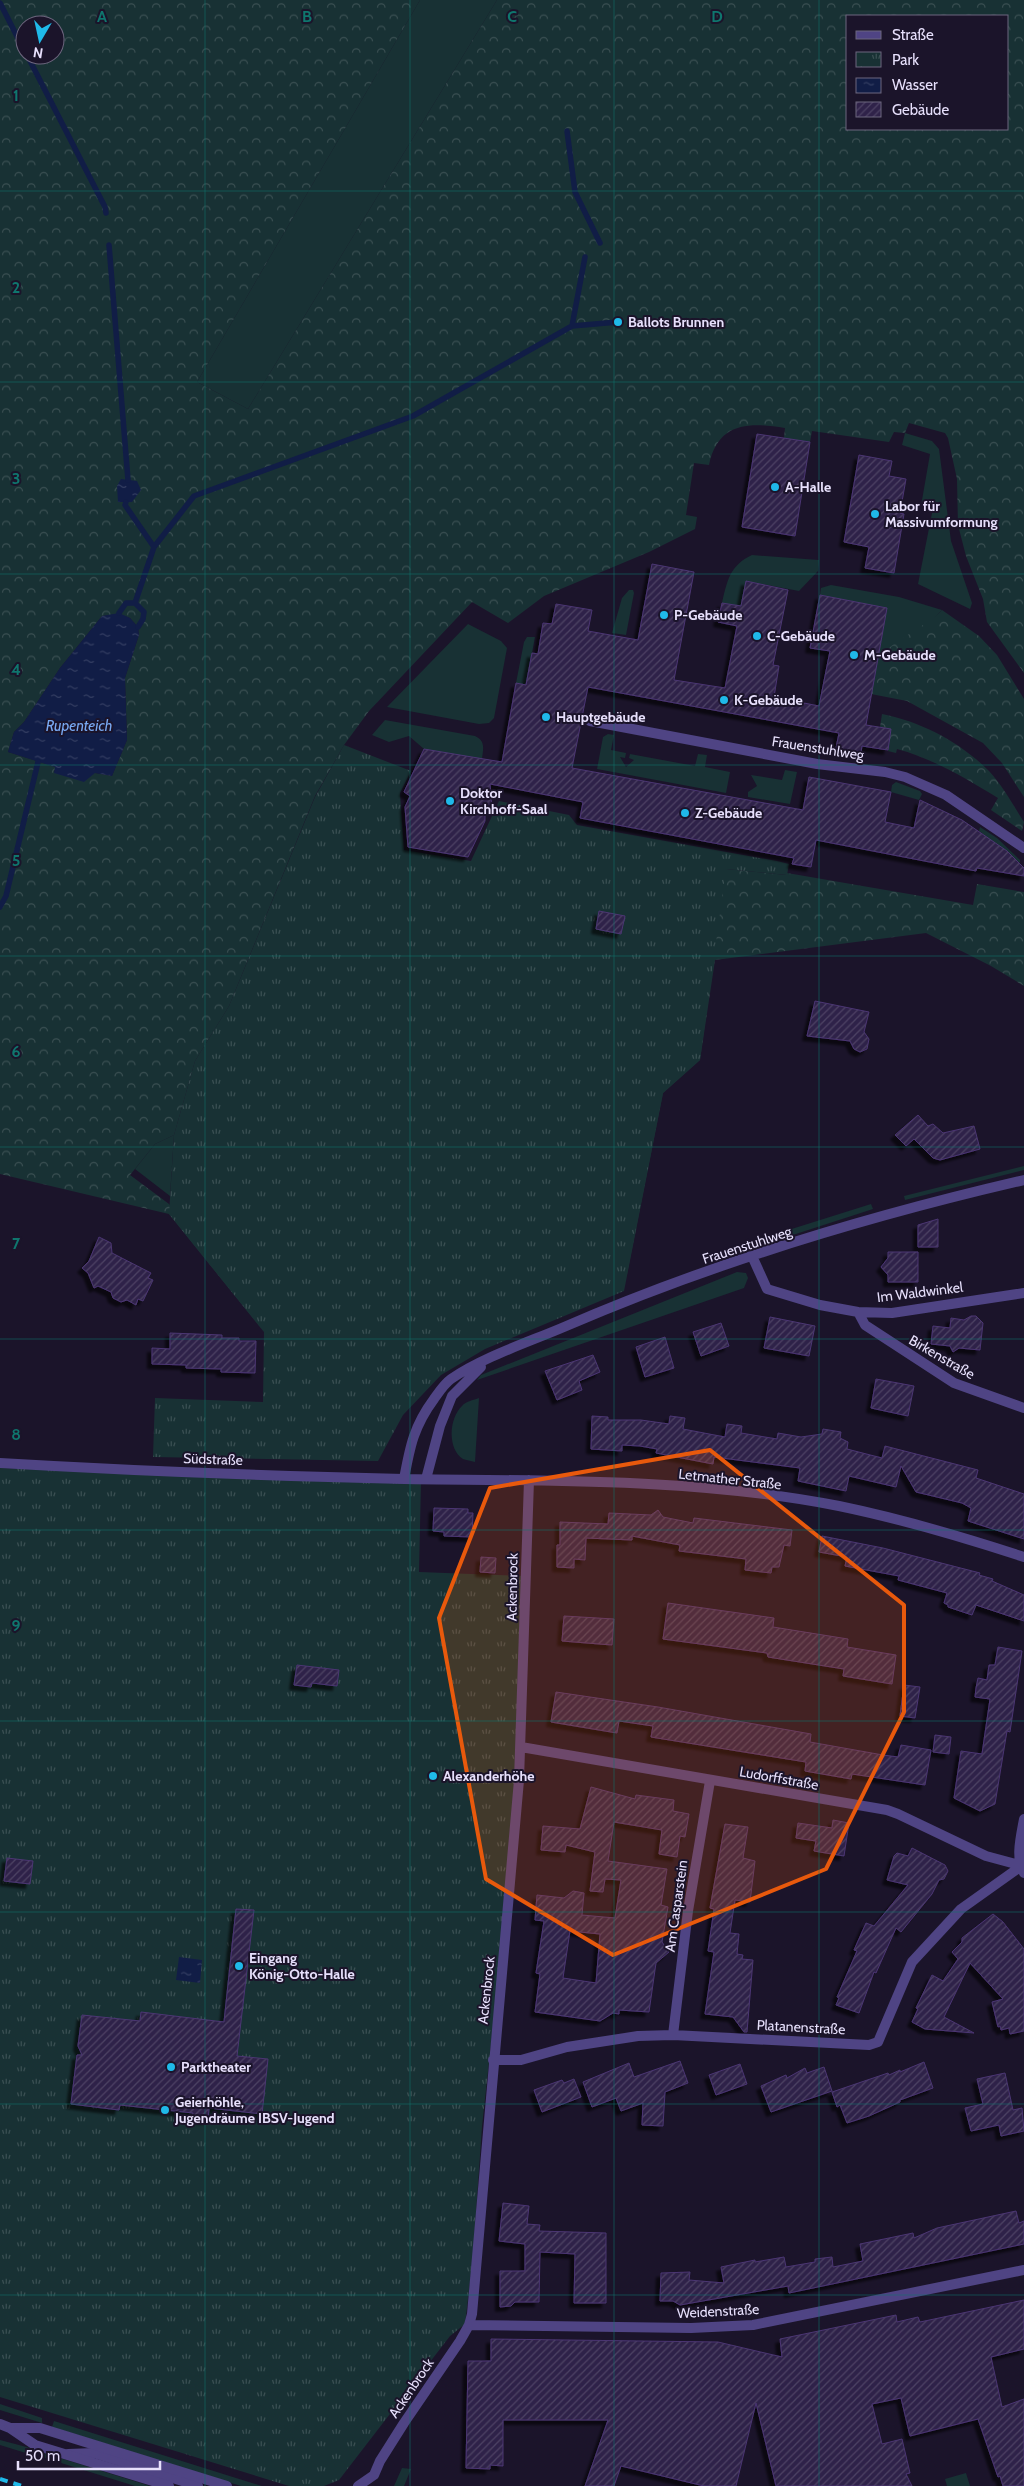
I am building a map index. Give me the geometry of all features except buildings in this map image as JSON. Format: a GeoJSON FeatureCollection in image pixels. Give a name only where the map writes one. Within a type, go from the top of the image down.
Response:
{"type":"FeatureCollection","features":[{"type":"Feature","properties":{"kind":"street","name":"Frauenstuhlweg"},"geometry":{"type":"LineString","coordinates":[[590,721],[817,764],[884,772],[904,777],[946,794],[1024,848]]}},
{"type":"Feature","properties":{"kind":"street","name":"Frauenstuhlweg"},"geometry":{"type":"LineString","coordinates":[[404,1479],[411,1441],[419,1420],[450,1379],[487,1360],[622,1302],[752,1256],[895,1212],[1024,1180]]}},
{"type":"Feature","properties":{"kind":"street","name":"Im Waldwinkel"},"geometry":{"type":"LineString","coordinates":[[752,1256],[767,1289],[820,1305],[858,1312],[892,1313],[1024,1294]]}},
{"type":"Feature","properties":{"kind":"street","name":"Birkenstraße"},"geometry":{"type":"LineString","coordinates":[[858,1312],[865,1325],[954,1383],[1024,1408]]}},
{"type":"Feature","properties":{"kind":"street","name":"Frauenstuhlweg"},"geometry":{"type":"LineString","coordinates":[[426,1479],[440,1426],[452,1396],[487,1360]]}},
{"type":"Feature","properties":{"kind":"street","name":"Südstraße"},"geometry":{"type":"LineString","coordinates":[[0,1463],[152,1471],[426,1479]]}},
{"type":"Feature","properties":{"kind":"street","name":"Letmather Straße"},"geometry":{"type":"LineString","coordinates":[[426,1479],[529,1480],[709,1488],[829,1504],[886,1516],[1024,1557]]}},
{"type":"Feature","properties":{"kind":"street","name":"Ackenbrock"},"geometry":{"type":"LineString","coordinates":[[358,2486],[374,2475],[395,2438],[469,2325],[514,1849],[521,1747],[529,1480]]}},
{"type":"Feature","properties":{"kind":"street","name":"Ludorffstraße"},"geometry":{"type":"LineString","coordinates":[[521,1747],[886,1810],[986,1856],[1023,1869]]}},
{"type":"Feature","properties":{"kind":"street","name":"Am Casparstein"},"geometry":{"type":"LineString","coordinates":[[673,2035],[688,1911],[710,1780]]}},
{"type":"Feature","properties":{"kind":"street"},"geometry":{"type":"LineString","coordinates":[[1023,1869],[1020,1843],[1024,1819]]}},
{"type":"Feature","properties":{"kind":"street","name":"Platanenstraße"},"geometry":{"type":"LineString","coordinates":[[493,2060],[522,2060],[567,2047],[602,2040],[673,2035],[869,2045],[878,2042],[912,1962],[961,1909],[1023,1869]]}},
{"type":"Feature","properties":{"kind":"street","name":"Weidenstraße"},"geometry":{"type":"LineString","coordinates":[[469,2325],[691,2328],[753,2325],[1024,2270]]}},
{"type":"Feature","properties":{"kind":"street"},"geometry":{"type":"LineString","coordinates":[[0,2424],[10,2428],[35,2446],[169,2486]]}},
{"type":"Feature","properties":{"kind":"street"},"geometry":{"type":"LineString","coordinates":[[10,2428],[40,2428],[227,2486]]}},
{"type":"Feature","properties":{"kind":"street"},"geometry":{"type":"LineString","coordinates":[[64,2454],[94,2453],[198,2486]]}},
{"type":"Feature","properties":{"kind":"street"},"geometry":{"type":"LineString","coordinates":[[374,2475],[377,2486]]}},
{"type":"Feature","properties":{"kind":"highlighted area"},"geometry":{"type":"Polygon","coordinates":[[[710,1450],[904,1605],[904,1712],[826,1869],[613,1955],[486,1879],[439,1618],[490,1488],[710,1450]]]}},
{"type":"Feature","properties":{"kind":"green space"},"geometry":{"type":"Polygon","coordinates":[[[0,0],[420,0],[197,382],[248,409],[497,0],[1024,0],[1024,673],[987,622],[983,599],[966,556],[958,525],[957,479],[948,438],[945,433],[909,423],[905,433],[894,432],[889,442],[812,431],[810,442],[784,438],[785,428],[759,425],[737,428],[720,440],[713,451],[709,465],[694,463],[686,515],[697,517],[695,529],[649,552],[544,596],[508,623],[472,602],[369,711],[344,745],[315,796],[229,1006],[195,1061],[174,1135],[155,1144],[130,1175],[169,1204],[264,1332],[169,1214],[0,1174],[0,0]],[[119,614],[102,616],[60,668],[24,722],[14,732],[8,752],[56,767],[54,772],[95,773],[112,776],[127,740],[125,678],[139,635],[138,627],[130,618],[119,614]]]}},
{"type":"Feature","properties":{"kind":"green space"},"geometry":{"type":"Polygon","coordinates":[[[420,0],[497,0],[248,409],[197,382],[420,0]]]}},
{"type":"Feature","properties":{"kind":"green space"},"geometry":{"type":"Polygon","coordinates":[[[905,433],[932,441],[939,449],[951,541],[972,603],[970,609],[918,584],[933,508],[921,506],[930,454],[902,445],[905,433]]]}},
{"type":"Feature","properties":{"kind":"green space"},"geometry":{"type":"Polygon","coordinates":[[[752,555],[819,560],[818,571],[799,591],[746,581],[741,606],[722,603],[728,581],[734,569],[752,555]]]}},
{"type":"Feature","properties":{"kind":"green space"},"geometry":{"type":"Polygon","coordinates":[[[831,585],[899,597],[942,610],[928,624],[878,658],[887,608],[820,595],[821,588],[831,585]]]}},
{"type":"Feature","properties":{"kind":"green space"},"geometry":{"type":"Polygon","coordinates":[[[629,590],[633,590],[634,593],[626,635],[612,633],[622,598],[629,590]]]}},
{"type":"Feature","properties":{"kind":"green space"},"geometry":{"type":"Polygon","coordinates":[[[942,610],[979,636],[997,655],[1024,699],[1024,797],[1002,763],[983,743],[907,701],[871,694],[878,660],[882,654],[942,610]]]}},
{"type":"Feature","properties":{"kind":"green space"},"geometry":{"type":"Polygon","coordinates":[[[468,624],[501,641],[507,648],[494,718],[489,723],[479,724],[387,707],[468,624]]]}},
{"type":"Feature","properties":{"kind":"green space"},"geometry":{"type":"Polygon","coordinates":[[[527,637],[535,637],[530,664],[531,686],[516,683],[524,642],[527,637]]]}},
{"type":"Feature","properties":{"kind":"green space"},"geometry":{"type":"Polygon","coordinates":[[[882,714],[926,728],[953,742],[978,761],[994,777],[1012,802],[1024,822],[1022,831],[991,810],[998,798],[924,758],[897,749],[896,753],[888,751],[891,729],[880,727],[882,714]]]}},
{"type":"Feature","properties":{"kind":"green space"},"geometry":{"type":"Polygon","coordinates":[[[385,720],[475,736],[482,743],[482,759],[424,749],[409,736],[389,742],[372,735],[385,720]]]}},
{"type":"Feature","properties":{"kind":"green space"},"geometry":{"type":"Polygon","coordinates":[[[608,734],[614,735],[611,750],[626,753],[625,758],[620,757],[626,767],[634,760],[629,758],[630,754],[695,766],[698,754],[707,755],[705,767],[730,772],[726,793],[597,769],[603,737],[608,734]]]}},
{"type":"Feature","properties":{"kind":"green space"},"geometry":{"type":"Polygon","coordinates":[[[344,745],[411,771],[400,793],[404,850],[471,861],[499,801],[569,815],[577,825],[789,864],[787,875],[726,869],[700,1060],[663,1093],[624,1291],[485,1349],[441,1375],[403,1415],[378,1461],[153,1457],[155,1398],[263,1402],[264,1332],[169,1214],[174,1135],[195,1061],[229,1006],[315,797],[344,745]]]}},
{"type":"Feature","properties":{"kind":"green space"},"geometry":{"type":"Polygon","coordinates":[[[785,770],[797,772],[790,804],[748,797],[748,792],[757,786],[751,775],[782,780],[785,770]]]}},
{"type":"Feature","properties":{"kind":"green space"},"geometry":{"type":"Polygon","coordinates":[[[896,782],[920,791],[922,794],[919,800],[891,792],[892,785],[896,782]]]}},
{"type":"Feature","properties":{"kind":"green space"},"geometry":{"type":"Polygon","coordinates":[[[980,827],[997,838],[1020,860],[1020,863],[979,831],[980,827]]]}},
{"type":"Feature","properties":{"kind":"green space"},"geometry":{"type":"Polygon","coordinates":[[[726,869],[786,875],[787,873],[973,905],[977,884],[1024,892],[1024,986],[991,966],[926,933],[715,960],[700,1060],[663,1093],[627,1274],[387,1344],[726,869]]]}},
{"type":"Feature","properties":{"kind":"green space"},"geometry":{"type":"Polygon","coordinates":[[[174,1135],[170,1196],[135,1169],[155,1144],[174,1135]]]}},
{"type":"Feature","properties":{"kind":"green space"},"geometry":{"type":"Polygon","coordinates":[[[1024,1166],[1024,1170],[905,1200],[904,1196],[1024,1166]]]}},
{"type":"Feature","properties":{"kind":"green space"},"geometry":{"type":"Polygon","coordinates":[[[871,1204],[873,1209],[765,1244],[763,1238],[871,1204]]]}},
{"type":"Feature","properties":{"kind":"green space"},"geometry":{"type":"Polygon","coordinates":[[[737,1272],[746,1273],[748,1278],[744,1288],[477,1380],[481,1375],[737,1272]]]}},
{"type":"Feature","properties":{"kind":"green space"},"geometry":{"type":"Polygon","coordinates":[[[479,1398],[475,1462],[463,1459],[454,1448],[452,1425],[462,1406],[479,1398]]]}},
{"type":"Feature","properties":{"kind":"green space"},"geometry":{"type":"Polygon","coordinates":[[[0,1468],[421,1481],[419,1572],[523,1576],[515,1779],[501,1952],[482,2126],[473,2256],[465,2324],[450,2336],[339,2480],[324,2486],[289,2486],[0,2397],[0,1468]]]}},
{"type":"Feature","properties":{"kind":"green space"},"geometry":{"type":"Polygon","coordinates":[[[0,2404],[42,2418],[42,2423],[0,2410],[0,2404]]]}},
{"type":"Feature","properties":{"kind":"green space"},"geometry":{"type":"Polygon","coordinates":[[[54,2421],[262,2486],[241,2486],[52,2427],[54,2421]]]}},
{"type":"Feature","properties":{"kind":"green space"},"geometry":{"type":"Polygon","coordinates":[[[0,2440],[34,2449],[29,2454],[0,2445],[0,2440]]]}},
{"type":"Feature","properties":{"kind":"green space"},"geometry":{"type":"Polygon","coordinates":[[[44,2453],[150,2486],[135,2486],[45,2458],[44,2453]]]}},
{"type":"Feature","properties":{"kind":"green space"},"geometry":{"type":"Polygon","coordinates":[[[402,2468],[411,2469],[404,2486],[394,2486],[402,2468]]]}},
{"type":"Feature","properties":{"kind":"green space"},"geometry":{"type":"Polygon","coordinates":[[[966,2473],[970,2486],[947,2486],[945,2479],[966,2473]]]}},
{"type":"Feature","properties":{"kind":"water"},"geometry":{"type":"Polygon","coordinates":[[[121,479],[137,481],[141,490],[132,502],[118,502],[117,486],[121,479]]]}},
{"type":"Feature","properties":{"kind":"water","name":"Rupenteich"},"geometry":{"type":"Polygon","coordinates":[[[119,613],[130,618],[138,627],[139,635],[125,678],[127,740],[112,776],[95,773],[84,782],[54,773],[55,767],[8,752],[14,732],[24,722],[60,668],[102,616],[119,613]]]}},
{"type":"Feature","properties":{"kind":"water"},"geometry":{"type":"Polygon","coordinates":[[[179,1957],[202,1960],[200,1983],[176,1980],[179,1957]]]}},
{"type":"Feature","properties":{"kind":"waterway"},"geometry":{"type":"LineString","coordinates":[[0,3],[15,32]]}},
{"type":"Feature","properties":{"kind":"waterway"},"geometry":{"type":"LineString","coordinates":[[32,65],[105,207],[106,213]]}},
{"type":"Feature","properties":{"kind":"waterway"},"geometry":{"type":"LineString","coordinates":[[567,131],[575,192],[600,243]]}},
{"type":"Feature","properties":{"kind":"waterway"},"geometry":{"type":"LineString","coordinates":[[109,245],[128,480]]}},
{"type":"Feature","properties":{"kind":"waterway"},"geometry":{"type":"LineString","coordinates":[[572,326],[585,257]]}},
{"type":"Feature","properties":{"kind":"waterway"},"geometry":{"type":"LineString","coordinates":[[119,613],[126,603],[135,603],[154,547],[194,496],[413,416],[572,326],[618,322]]}},
{"type":"Feature","properties":{"kind":"waterway"},"geometry":{"type":"LineString","coordinates":[[126,502],[125,505],[154,547]]}},
{"type":"Feature","properties":{"kind":"waterway"},"geometry":{"type":"LineString","coordinates":[[135,603],[144,612],[143,619],[138,627]]}},
{"type":"Feature","properties":{"kind":"waterway"},"geometry":{"type":"LineString","coordinates":[[0,907],[6,896],[38,762]]}},
{"type":"Feature","properties":{"kind":"railway"},"geometry":{"type":"LineString","coordinates":[[0,2479],[22,2486]]}},
{"type":"Feature","properties":{"kind":"place","name":"Ballots Brunnen"},"geometry":{"type":"Point","coordinates":[618,322]}},
{"type":"Feature","properties":{"kind":"place","name":"A-Halle"},"geometry":{"type":"Point","coordinates":[775,487]}},
{"type":"Feature","properties":{"kind":"place","name":"Labor für Massivumformung"},"geometry":{"type":"Point","coordinates":[875,514]}},
{"type":"Feature","properties":{"kind":"place","name":"P-Gebäude"},"geometry":{"type":"Point","coordinates":[664,615]}},
{"type":"Feature","properties":{"kind":"place","name":"C-Gebäude"},"geometry":{"type":"Point","coordinates":[757,636]}},
{"type":"Feature","properties":{"kind":"place","name":"M-Gebäude"},"geometry":{"type":"Point","coordinates":[854,655]}},
{"type":"Feature","properties":{"kind":"place","name":"K-Gebäude"},"geometry":{"type":"Point","coordinates":[724,700]}},
{"type":"Feature","properties":{"kind":"place","name":"Hauptgebäude"},"geometry":{"type":"Point","coordinates":[546,717]}},
{"type":"Feature","properties":{"kind":"place","name":"Doktor Kirchhoff-Saal"},"geometry":{"type":"Point","coordinates":[450,801]}},
{"type":"Feature","properties":{"kind":"place","name":"Z-Gebäude"},"geometry":{"type":"Point","coordinates":[685,813]}},
{"type":"Feature","properties":{"kind":"place","name":"Alexanderhöhe"},"geometry":{"type":"Point","coordinates":[433,1776]}},
{"type":"Feature","properties":{"kind":"place","name":"Eingang König-Otto-Halle"},"geometry":{"type":"Point","coordinates":[239,1966]}},
{"type":"Feature","properties":{"kind":"place","name":"Parktheater"},"geometry":{"type":"Point","coordinates":[171,2067]}},
{"type":"Feature","properties":{"kind":"place","name":"Geierhöhle, Jugendräume IBSV-Jugend"},"geometry":{"type":"Point","coordinates":[165,2110]}}]}
